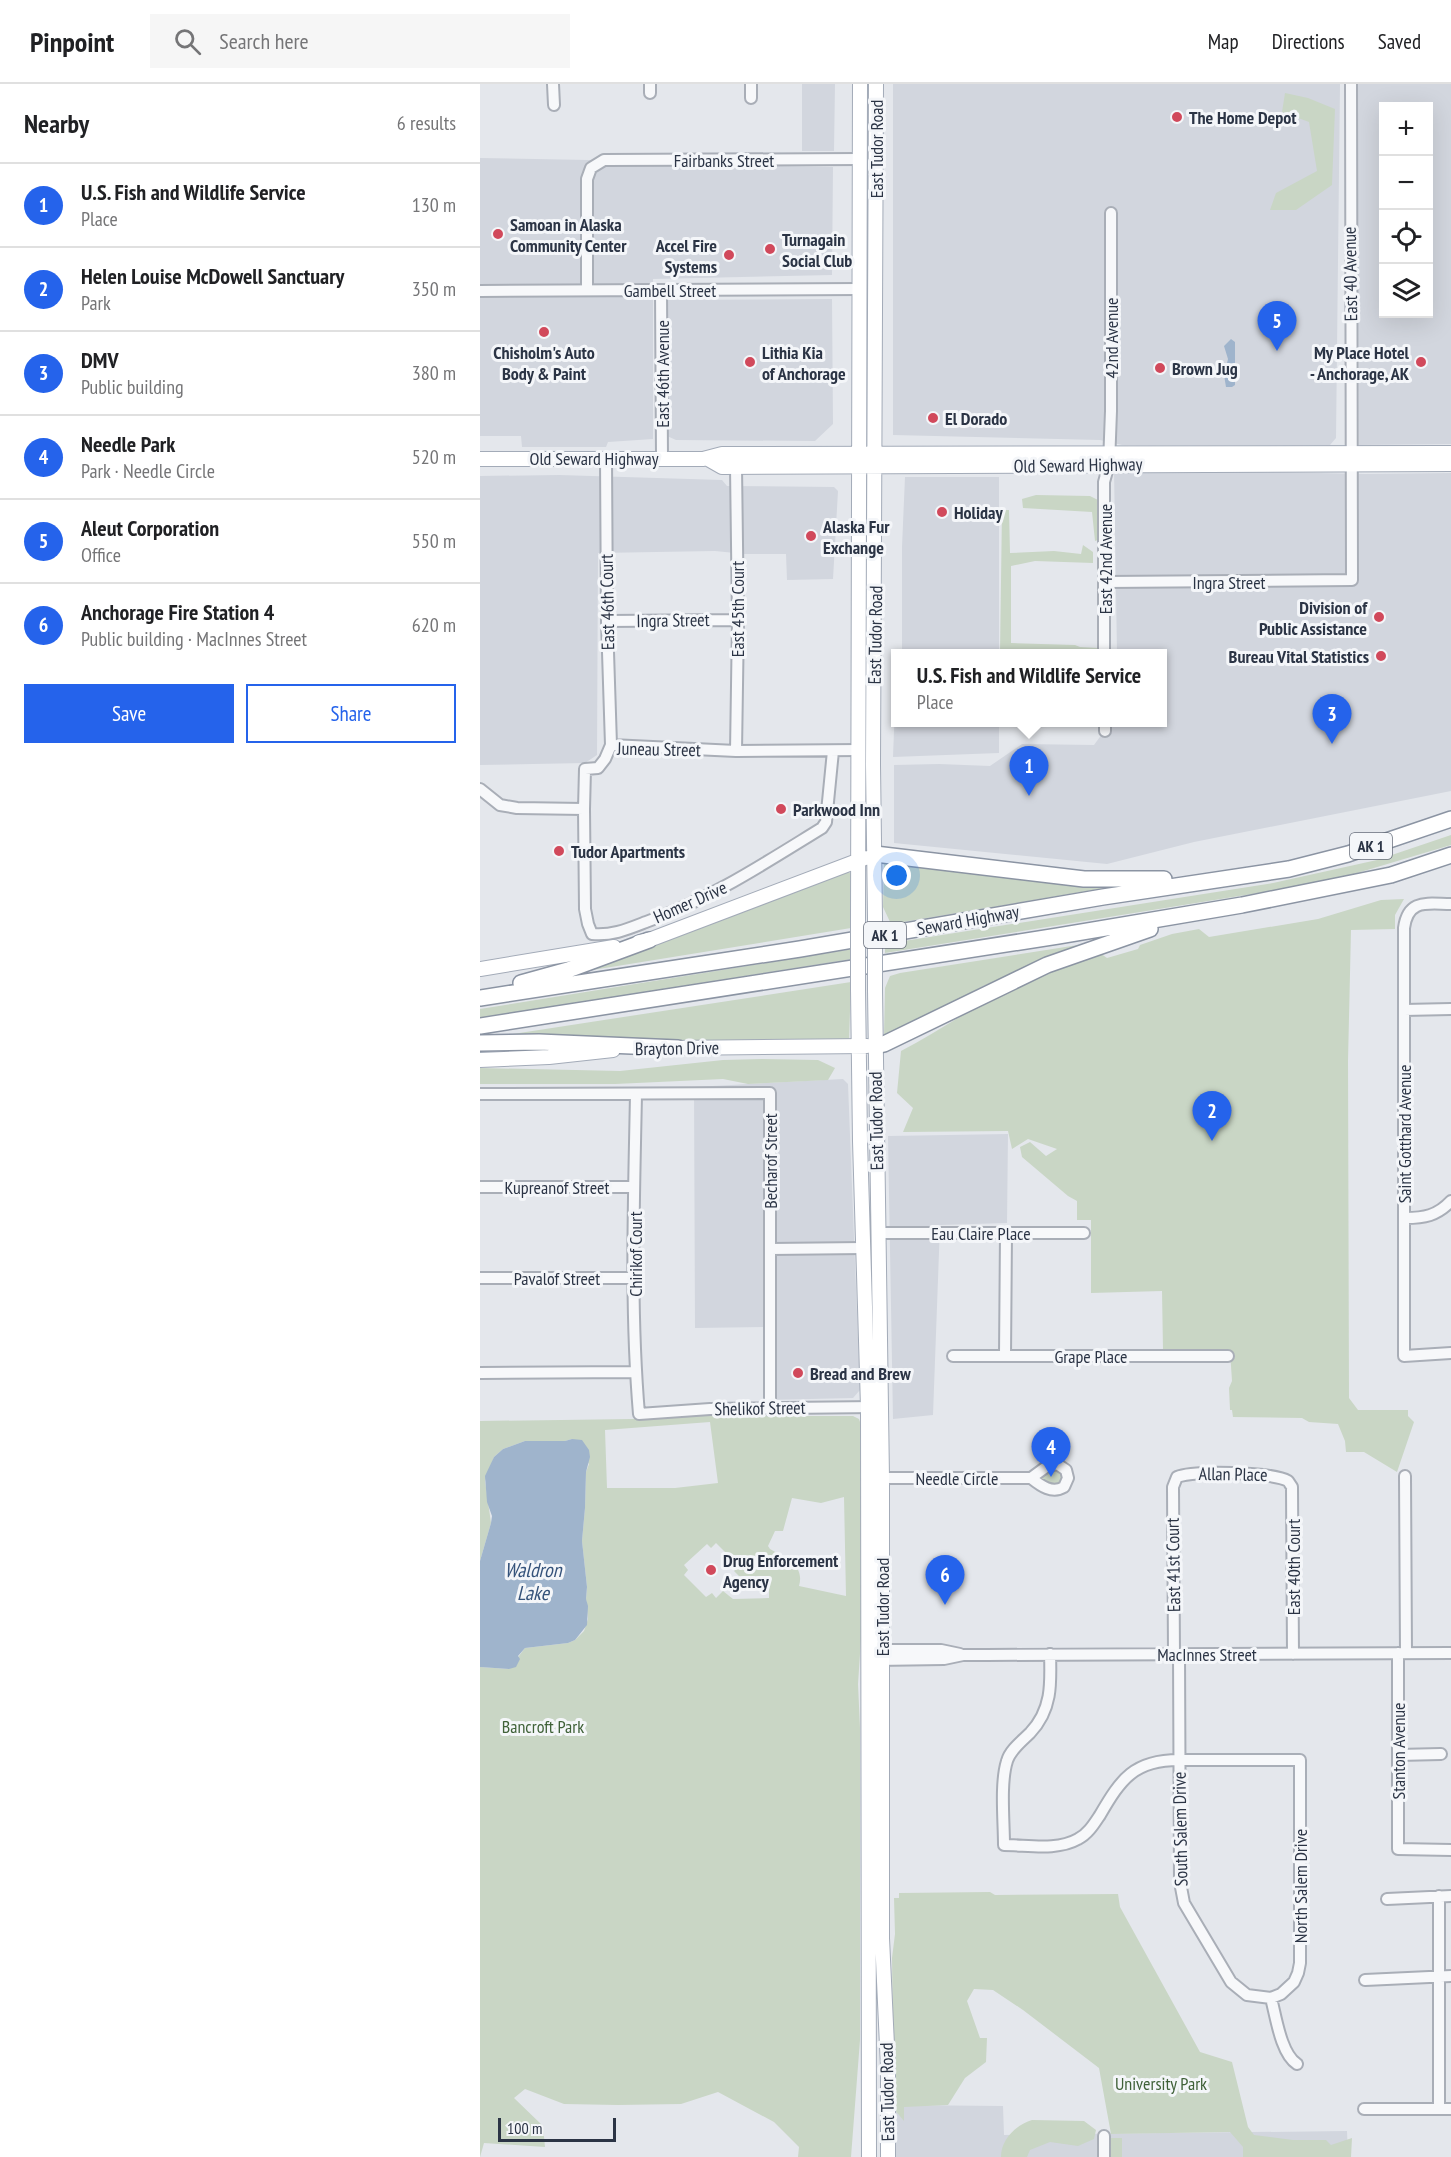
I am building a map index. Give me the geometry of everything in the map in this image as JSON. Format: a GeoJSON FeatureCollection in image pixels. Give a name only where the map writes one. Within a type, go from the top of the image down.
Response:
{"type":"FeatureCollection","features":[{"type":"Feature","properties":{"kind":"highway","name":"Seward Highway"},"geometry":{"type":"LineString","coordinates":[[480,997],[800,949],[1103,897],[1289,869],[1348,854],[1451,819]]}},
{"type":"Feature","properties":{"kind":"highway"},"geometry":{"type":"LineString","coordinates":[[875,854],[1084,879],[1148,880],[1289,869]]}},
{"type":"Feature","properties":{"kind":"highway","name":"Seward Highway"},"geometry":{"type":"LineString","coordinates":[[480,1026],[1242,905],[1391,875],[1451,855]]}},
{"type":"Feature","properties":{"kind":"highway"},"geometry":{"type":"LineString","coordinates":[[875,1046],[884,1044],[1047,965],[1140,932],[1242,905]]}},
{"type":"Feature","properties":{"kind":"highway"},"geometry":{"type":"LineString","coordinates":[[480,997],[568,970],[649,940]]}},
{"type":"Feature","properties":{"kind":"highway"},"geometry":{"type":"LineString","coordinates":[[480,1043],[539,1042],[678,1048]]}},
{"type":"Feature","properties":{"kind":"main road","name":"East Tudor Road"},"geometry":{"type":"LineString","coordinates":[[860,84],[858,990],[864,1248],[882,1478],[875,1655],[882,1938],[888,2067],[888,2157]]}},
{"type":"Feature","properties":{"kind":"main road","name":"East Tudor Road"},"geometry":{"type":"LineString","coordinates":[[869,2157],[878,1233],[873,765],[876,84]]}},
{"type":"Feature","properties":{"kind":"main road","name":"Old Seward Highway"},"geometry":{"type":"LineString","coordinates":[[1353,459],[1451,453]]}},
{"type":"Feature","properties":{"kind":"main road","name":"Old Seward Highway"},"geometry":{"type":"LineString","coordinates":[[480,459],[708,459],[722,454],[860,460],[1353,459],[1451,464]]}},
{"type":"Feature","properties":{"kind":"main road","name":"Old Seward Highway"},"geometry":{"type":"LineString","coordinates":[[708,459],[722,467],[860,460]]}},
{"type":"Feature","properties":{"kind":"main road","name":"Homer Drive"},"geometry":{"type":"LineString","coordinates":[[480,969],[585,954],[649,940],[875,854]]}},
{"type":"Feature","properties":{"kind":"main road","name":"Brayton Drive"},"geometry":{"type":"LineString","coordinates":[[480,1060],[549,1057],[616,1050],[875,1046]]}},
{"type":"Feature","properties":{"kind":"street"},"geometry":{"type":"LineString","coordinates":[[553,84],[554,105]]}},
{"type":"Feature","properties":{"kind":"street"},"geometry":{"type":"LineString","coordinates":[[751,84],[751,98]]}},
{"type":"Feature","properties":{"kind":"street","name":"East 40 Avenue"},"geometry":{"type":"LineString","coordinates":[[1351,84],[1352,580]]}},
{"type":"Feature","properties":{"kind":"street","name":"Fairbanks Street"},"geometry":{"type":"LineString","coordinates":[[587,290],[587,178],[591,168],[604,160],[860,159]]}},
{"type":"Feature","properties":{"kind":"street","name":"42nd Avenue"},"geometry":{"type":"LineString","coordinates":[[1109,459],[1111,213]]}},
{"type":"Feature","properties":{"kind":"street","name":"Gambell Street"},"geometry":{"type":"LineString","coordinates":[[480,291],[860,289]]}},
{"type":"Feature","properties":{"kind":"street","name":"East 46th Avenue"},"geometry":{"type":"LineString","coordinates":[[662,290],[662,458]]}},
{"type":"Feature","properties":{"kind":"street","name":"East 46th Court"},"geometry":{"type":"LineString","coordinates":[[606,458],[610,745]]}},
{"type":"Feature","properties":{"kind":"street","name":"East 42nd Avenue"},"geometry":{"type":"LineString","coordinates":[[1104,649],[1106,582],[1104,482],[1109,459]]}},
{"type":"Feature","properties":{"kind":"street","name":"East 45th Court"},"geometry":{"type":"LineString","coordinates":[[736,467],[738,620],[736,751]]}},
{"type":"Feature","properties":{"kind":"street","name":"Ingra Street"},"geometry":{"type":"LineString","coordinates":[[1106,582],[1352,580]]}},
{"type":"Feature","properties":{"kind":"street","name":"Ingra Street"},"geometry":{"type":"LineString","coordinates":[[607,621],[738,620]]}},
{"type":"Feature","properties":{"kind":"street","name":"Juneau Street"},"geometry":{"type":"LineString","coordinates":[[584,809],[585,769],[598,768],[605,759],[610,745],[736,751],[860,750]]}},
{"type":"Feature","properties":{"kind":"street","name":"Homer Drive"},"geometry":{"type":"LineString","coordinates":[[584,809],[585,909],[588,924],[592,934],[611,935],[669,914],[730,884],[822,828],[826,822],[833,751]]}},
{"type":"Feature","properties":{"kind":"street"},"geometry":{"type":"LineString","coordinates":[[480,789],[500,805],[517,808],[584,809]]}},
{"type":"Feature","properties":{"kind":"street","name":"Saint Gotthard Avenue"},"geometry":{"type":"LineString","coordinates":[[1451,904],[1418,904],[1408,913],[1404,928],[1404,1356],[1451,1353]]}},
{"type":"Feature","properties":{"kind":"street"},"geometry":{"type":"LineString","coordinates":[[1404,1010],[1451,1009]]}},
{"type":"Feature","properties":{"kind":"street","name":"Becharof Street"},"geometry":{"type":"LineString","coordinates":[[480,1094],[770,1093],[770,1410]]}},
{"type":"Feature","properties":{"kind":"street","name":"Chirikof Court"},"geometry":{"type":"LineString","coordinates":[[636,1094],[635,1372],[639,1414]]}},
{"type":"Feature","properties":{"kind":"street","name":"Kupreanof Street"},"geometry":{"type":"LineString","coordinates":[[480,1187],[634,1187]]}},
{"type":"Feature","properties":{"kind":"street"},"geometry":{"type":"LineString","coordinates":[[1405,1218],[1429,1216],[1442,1210],[1451,1201]]}},
{"type":"Feature","properties":{"kind":"street","name":"Eau Claire Place"},"geometry":{"type":"LineString","coordinates":[[878,1233],[1084,1233]]}},
{"type":"Feature","properties":{"kind":"street"},"geometry":{"type":"LineString","coordinates":[[1005,1233],[1005,1356]]}},
{"type":"Feature","properties":{"kind":"street"},"geometry":{"type":"LineString","coordinates":[[770,1249],[864,1248]]}},
{"type":"Feature","properties":{"kind":"street","name":"Pavalof Street"},"geometry":{"type":"LineString","coordinates":[[480,1278],[635,1278]]}},
{"type":"Feature","properties":{"kind":"street","name":"Grape Place"},"geometry":{"type":"LineString","coordinates":[[953,1356],[1228,1356]]}},
{"type":"Feature","properties":{"kind":"street"},"geometry":{"type":"LineString","coordinates":[[480,1373],[635,1372]]}},
{"type":"Feature","properties":{"kind":"street","name":"Shelikof Street"},"geometry":{"type":"LineString","coordinates":[[639,1414],[710,1409],[875,1407]]}},
{"type":"Feature","properties":{"kind":"street","name":"Allan Place"},"geometry":{"type":"LineString","coordinates":[[1177,1477],[1184,1473],[1273,1475],[1288,1481]]}},
{"type":"Feature","properties":{"kind":"street","name":"Stanton Avenue"},"geometry":{"type":"LineString","coordinates":[[1405,1476],[1398,1850],[1451,1850]]}},
{"type":"Feature","properties":{"kind":"street","name":"East 41st Court"},"geometry":{"type":"LineString","coordinates":[[1176,1654],[1172,1500],[1174,1480],[1177,1477]]}},
{"type":"Feature","properties":{"kind":"street","name":"Needle Circle"},"geometry":{"type":"LineString","coordinates":[[882,1478],[1031,1478]]}},
{"type":"Feature","properties":{"kind":"street","name":"East 40th Court"},"geometry":{"type":"LineString","coordinates":[[1288,1481],[1293,1495],[1293,1654]]}},
{"type":"Feature","properties":{"kind":"street","name":"MacInnes Street"},"geometry":{"type":"LineString","coordinates":[[875,1655],[944,1659],[963,1655],[1451,1653]]}},
{"type":"Feature","properties":{"kind":"street"},"geometry":{"type":"LineString","coordinates":[[1050,1654],[1050,1697],[1044,1714],[1040,1722],[1007,1760],[1004,1777],[1004,1845],[1060,1845],[1077,1840],[1094,1824],[1115,1788],[1129,1774],[1138,1767],[1156,1761],[1179,1760]]}},
{"type":"Feature","properties":{"kind":"street","name":"South Salem Drive"},"geometry":{"type":"LineString","coordinates":[[1176,1654],[1179,1882],[1184,1903],[1231,1982],[1247,1995],[1271,1998]]}},
{"type":"Feature","properties":{"kind":"street"},"geometry":{"type":"LineString","coordinates":[[1398,1755],[1441,1754]]}},
{"type":"Feature","properties":{"kind":"street","name":"North Salem Drive"},"geometry":{"type":"LineString","coordinates":[[1179,1760],[1300,1760],[1300,1963],[1298,1973],[1289,1989],[1271,1998]]}},
{"type":"Feature","properties":{"kind":"street"},"geometry":{"type":"LineString","coordinates":[[1387,1899],[1445,1896],[1445,1977],[1439,2109]]}},
{"type":"Feature","properties":{"kind":"street"},"geometry":{"type":"LineString","coordinates":[[1365,1980],[1445,1977]]}},
{"type":"Feature","properties":{"kind":"street"},"geometry":{"type":"LineString","coordinates":[[1271,1998],[1286,2051],[1290,2060],[1298,2064]]}},
{"type":"Feature","properties":{"kind":"street"},"geometry":{"type":"LineString","coordinates":[[1364,2109],[1451,2109]]}},
{"type":"Feature","properties":{"kind":"street"},"geometry":{"type":"LineString","coordinates":[[1104,2136],[1104,2157]]}},
{"type":"Feature","properties":{"kind":"shaded area"},"geometry":{"type":"Polygon","coordinates":[[[802,84],[835,84],[834,151],[802,151],[802,84]]]}},
{"type":"Feature","properties":{"kind":"shaded area"},"geometry":{"type":"Polygon","coordinates":[[[893,84],[1340,84],[1336,438],[1330,445],[1122,445],[1100,440],[893,435],[893,84]]]}},
{"type":"Feature","properties":{"kind":"shaded area"},"geometry":{"type":"Polygon","coordinates":[[[1357,84],[1451,84],[1451,444],[1359,445],[1357,84]]]}},
{"type":"Feature","properties":{"kind":"shaded area"},"geometry":{"type":"Polygon","coordinates":[[[480,158],[833,167],[832,275],[653,279],[653,439],[608,442],[606,447],[522,447],[521,436],[480,436],[480,158]]]}},
{"type":"Feature","properties":{"kind":"shaded area","name":"Lithia Kia of Anchorage"},"geometry":{"type":"Polygon","coordinates":[[[832,299],[833,424],[815,441],[676,440],[667,436],[667,300],[832,299]]]}},
{"type":"Feature","properties":{"kind":"shaded area"},"geometry":{"type":"Polygon","coordinates":[[[1114,469],[1365,474],[1451,473],[1451,791],[1194,842],[1107,864],[894,843],[894,765],[990,766],[1022,744],[1094,745],[1107,727],[1167,727],[1167,649],[1117,649],[1114,469]]]}},
{"type":"Feature","properties":{"kind":"shaded area"},"geometry":{"type":"Polygon","coordinates":[[[559,475],[722,480],[727,486],[834,487],[838,491],[833,579],[787,580],[786,554],[715,551],[598,553],[597,755],[585,763],[480,765],[480,476],[559,475]]]}},
{"type":"Feature","properties":{"kind":"shaded area"},"geometry":{"type":"Polygon","coordinates":[[[905,477],[999,477],[999,649],[902,649],[905,477]]]}},
{"type":"Feature","properties":{"kind":"shaded area"},"geometry":{"type":"Polygon","coordinates":[[[894,727],[999,727],[999,753],[893,757],[894,727]]]}},
{"type":"Feature","properties":{"kind":"shaded area"},"geometry":{"type":"Polygon","coordinates":[[[843,1079],[848,1084],[860,1390],[853,1398],[767,1400],[767,1327],[695,1328],[694,1087],[843,1079]]]}},
{"type":"Feature","properties":{"kind":"shaded area"},"geometry":{"type":"Polygon","coordinates":[[[1008,1134],[1007,1223],[940,1225],[933,1415],[893,1419],[888,1136],[1008,1134]]]}},
{"type":"Feature","properties":{"kind":"shaded area"},"geometry":{"type":"Polygon","coordinates":[[[896,2105],[1003,2106],[1004,2135],[1347,2131],[1348,2157],[896,2157],[896,2105]]]}},
{"type":"Feature","properties":{"kind":"green space"},"geometry":{"type":"Polygon","coordinates":[[[1285,93],[1308,98],[1335,109],[1332,185],[1296,210],[1270,210],[1276,193],[1317,171],[1309,122],[1282,112],[1285,93]]]}},
{"type":"Feature","properties":{"kind":"green space"},"geometry":{"type":"Polygon","coordinates":[[[1036,495],[1090,496],[1100,501],[1103,538],[1095,541],[1092,512],[1023,508],[1022,499],[1036,495]]]}},
{"type":"Feature","properties":{"kind":"green space"},"geometry":{"type":"Polygon","coordinates":[[[1002,510],[1009,510],[1010,553],[1054,551],[1081,554],[1083,545],[1093,552],[1093,563],[1035,561],[1011,566],[1011,643],[1075,645],[1098,649],[1000,649],[1002,510]]]}},
{"type":"Feature","properties":{"kind":"green space"},"geometry":{"type":"Polygon","coordinates":[[[1451,835],[1451,845],[1327,882],[885,953],[885,944],[1273,883],[1377,860],[1451,835]]]}},
{"type":"Feature","properties":{"kind":"green space"},"geometry":{"type":"Polygon","coordinates":[[[884,861],[1117,886],[891,924],[883,907],[884,861]]]}},
{"type":"Feature","properties":{"kind":"green space"},"geometry":{"type":"Polygon","coordinates":[[[844,872],[851,873],[851,928],[574,973],[780,898],[844,872]]]}},
{"type":"Feature","properties":{"kind":"green space"},"geometry":{"type":"Polygon","coordinates":[[[1404,899],[1395,915],[1395,929],[1351,930],[1348,1061],[1349,1398],[1358,1410],[1408,1410],[1408,1416],[1414,1422],[1397,1472],[1364,1452],[1346,1452],[1345,1441],[1338,1424],[1309,1422],[1302,1418],[1233,1417],[1232,1410],[1230,1410],[1229,1388],[1232,1381],[1230,1351],[1163,1350],[1162,1291],[1091,1293],[1091,1220],[1077,1220],[1077,1201],[1022,1157],[1020,1147],[1030,1142],[1046,1156],[1057,1149],[1028,1139],[1012,1149],[1008,1131],[903,1132],[913,1108],[897,1093],[901,1051],[1006,989],[1050,968],[1100,953],[1107,958],[1138,949],[1140,945],[1172,934],[1199,929],[1209,937],[1318,919],[1381,900],[1404,899]]]}},
{"type":"Feature","properties":{"kind":"green space"},"geometry":{"type":"Polygon","coordinates":[[[1097,942],[983,986],[892,1035],[884,1036],[885,988],[890,976],[1097,942]]]}},
{"type":"Feature","properties":{"kind":"green space"},"geometry":{"type":"Polygon","coordinates":[[[853,949],[852,959],[480,1018],[480,1009],[853,949]]]}},
{"type":"Feature","properties":{"kind":"green space"},"geometry":{"type":"Polygon","coordinates":[[[851,982],[849,1041],[500,1039],[500,1036],[851,982]]]}},
{"type":"Feature","properties":{"kind":"green space"},"geometry":{"type":"Polygon","coordinates":[[[723,1060],[818,1060],[835,1068],[828,1080],[748,1084],[723,1079],[615,1084],[480,1084],[480,1068],[620,1071],[723,1060]]]}},
{"type":"Feature","properties":{"kind":"green space","name":"Bancroft Park"},"geometry":{"type":"Polygon","coordinates":[[[697,1416],[853,1416],[859,1419],[861,1425],[862,1624],[858,1684],[860,2040],[851,2157],[798,2157],[799,2147],[774,2122],[718,2092],[681,2104],[618,2105],[564,2104],[525,2089],[514,2098],[543,2126],[545,2147],[484,2143],[480,2157],[480,1667],[509,1669],[525,1648],[568,1643],[584,1631],[588,1619],[582,1541],[586,1472],[589,1464],[572,1439],[525,1441],[503,1449],[494,1457],[485,1481],[491,1523],[480,1561],[480,1421],[697,1416]],[[710,1422],[605,1430],[607,1488],[675,1488],[718,1483],[710,1422]],[[844,1497],[821,1503],[792,1498],[783,1531],[775,1531],[768,1546],[797,1567],[799,1586],[846,1596],[844,1497]],[[716,1543],[711,1548],[707,1544],[684,1565],[688,1570],[684,1575],[706,1597],[712,1593],[716,1598],[723,1591],[733,1599],[769,1598],[769,1576],[739,1576],[734,1571],[739,1566],[716,1543]]]}},
{"type":"Feature","properties":{"kind":"green space"},"geometry":{"type":"Polygon","coordinates":[[[1057,1469],[1063,1475],[1062,1482],[1053,1486],[1039,1478],[1049,1470],[1057,1469]]]}},
{"type":"Feature","properties":{"kind":"green space","name":"University Park"},"geometry":{"type":"Polygon","coordinates":[[[990,1892],[995,1895],[1118,1894],[1120,1907],[1200,2052],[1232,2062],[1248,2127],[1254,2135],[1293,2140],[1326,2140],[1331,2145],[1352,2138],[1351,2157],[1243,2157],[1243,2147],[1230,2132],[1111,2134],[1099,2068],[993,1990],[974,1989],[967,2001],[980,2038],[987,2038],[986,2062],[965,2078],[948,2105],[904,2107],[904,2121],[894,2109],[892,1958],[895,1934],[894,1898],[899,1898],[899,1893],[990,1892]]]}},
{"type":"Feature","properties":{"kind":"green space"},"geometry":{"type":"Polygon","coordinates":[[[1032,2120],[1084,2121],[1096,2130],[1094,2139],[1078,2146],[1050,2142],[1030,2150],[1027,2157],[1001,2157],[1004,2144],[1010,2134],[1020,2125],[1032,2120]]]}},
{"type":"Feature","properties":{"kind":"green space"},"geometry":{"type":"Polygon","coordinates":[[[1109,2138],[1122,2138],[1122,2157],[1109,2157],[1109,2138]]]}},
{"type":"Feature","properties":{"kind":"water"},"geometry":{"type":"Polygon","coordinates":[[[1231,339],[1235,342],[1235,385],[1226,387],[1224,375],[1228,359],[1224,346],[1231,339]]]}},
{"type":"Feature","properties":{"kind":"water","name":"Waldron Lake"},"geometry":{"type":"Polygon","coordinates":[[[582,1440],[589,1450],[590,1457],[586,1472],[582,1541],[587,1587],[587,1625],[575,1640],[568,1643],[525,1648],[518,1656],[520,1659],[516,1667],[509,1669],[480,1667],[480,1561],[492,1516],[487,1502],[485,1476],[494,1457],[503,1449],[525,1441],[582,1440]]]}},
{"type":"Feature","properties":{"kind":"place","name":"The Home Depot"},"geometry":{"type":"Point","coordinates":[1177,117]}},
{"type":"Feature","properties":{"kind":"place","name":"Samoan in Alaska Community Center"},"geometry":{"type":"Point","coordinates":[498,234]}},
{"type":"Feature","properties":{"kind":"place","name":"Turnagain Social Club"},"geometry":{"type":"Point","coordinates":[770,249]}},
{"type":"Feature","properties":{"kind":"place","name":"Accel Fire Systems"},"geometry":{"type":"Point","coordinates":[729,255]}},
{"type":"Feature","properties":{"kind":"place","name":"Chisholm's Auto Body & Paint"},"geometry":{"type":"Point","coordinates":[544,332]}},
{"type":"Feature","properties":{"kind":"place","name":"Aleut Corporation"},"geometry":{"type":"Point","coordinates":[1277,351]}},
{"type":"Feature","properties":{"kind":"place","name":"Lithia Kia of Anchorage"},"geometry":{"type":"Point","coordinates":[750,362]}},
{"type":"Feature","properties":{"kind":"place","name":"My Place Hotel - Anchorage, AK"},"geometry":{"type":"Point","coordinates":[1421,362]}},
{"type":"Feature","properties":{"kind":"place","name":"Brown Jug"},"geometry":{"type":"Point","coordinates":[1160,368]}},
{"type":"Feature","properties":{"kind":"place","name":"El Dorado"},"geometry":{"type":"Point","coordinates":[933,418]}},
{"type":"Feature","properties":{"kind":"place","name":"Holiday"},"geometry":{"type":"Point","coordinates":[942,512]}},
{"type":"Feature","properties":{"kind":"place","name":"Alaska Fur Exchange"},"geometry":{"type":"Point","coordinates":[811,536]}},
{"type":"Feature","properties":{"kind":"place","name":"Division of Public Assistance"},"geometry":{"type":"Point","coordinates":[1379,617]}},
{"type":"Feature","properties":{"kind":"place","name":"Bureau Vital Statistics"},"geometry":{"type":"Point","coordinates":[1381,656]}},
{"type":"Feature","properties":{"kind":"place","name":"DMV"},"geometry":{"type":"Point","coordinates":[1332,744]}},
{"type":"Feature","properties":{"kind":"place","name":"U.S. Fish and Wildlife Service"},"geometry":{"type":"Point","coordinates":[1029,796]}},
{"type":"Feature","properties":{"kind":"place","name":"Parkwood Inn"},"geometry":{"type":"Point","coordinates":[781,809]}},
{"type":"Feature","properties":{"kind":"place","name":"Tudor Apartments"},"geometry":{"type":"Point","coordinates":[559,851]}},
{"type":"Feature","properties":{"kind":"place","name":"Helen Louise McDowell Sanctuary"},"geometry":{"type":"Point","coordinates":[1212,1141]}},
{"type":"Feature","properties":{"kind":"place","name":"Bread and Brew"},"geometry":{"type":"Point","coordinates":[798,1373]}},
{"type":"Feature","properties":{"kind":"place","name":"Needle Park"},"geometry":{"type":"Point","coordinates":[1051,1477]}},
{"type":"Feature","properties":{"kind":"place","name":"Drug Enforcement Agency"},"geometry":{"type":"Point","coordinates":[711,1570]}},
{"type":"Feature","properties":{"kind":"place","name":"Anchorage Fire Station 4"},"geometry":{"type":"Point","coordinates":[945,1605]}}]}
